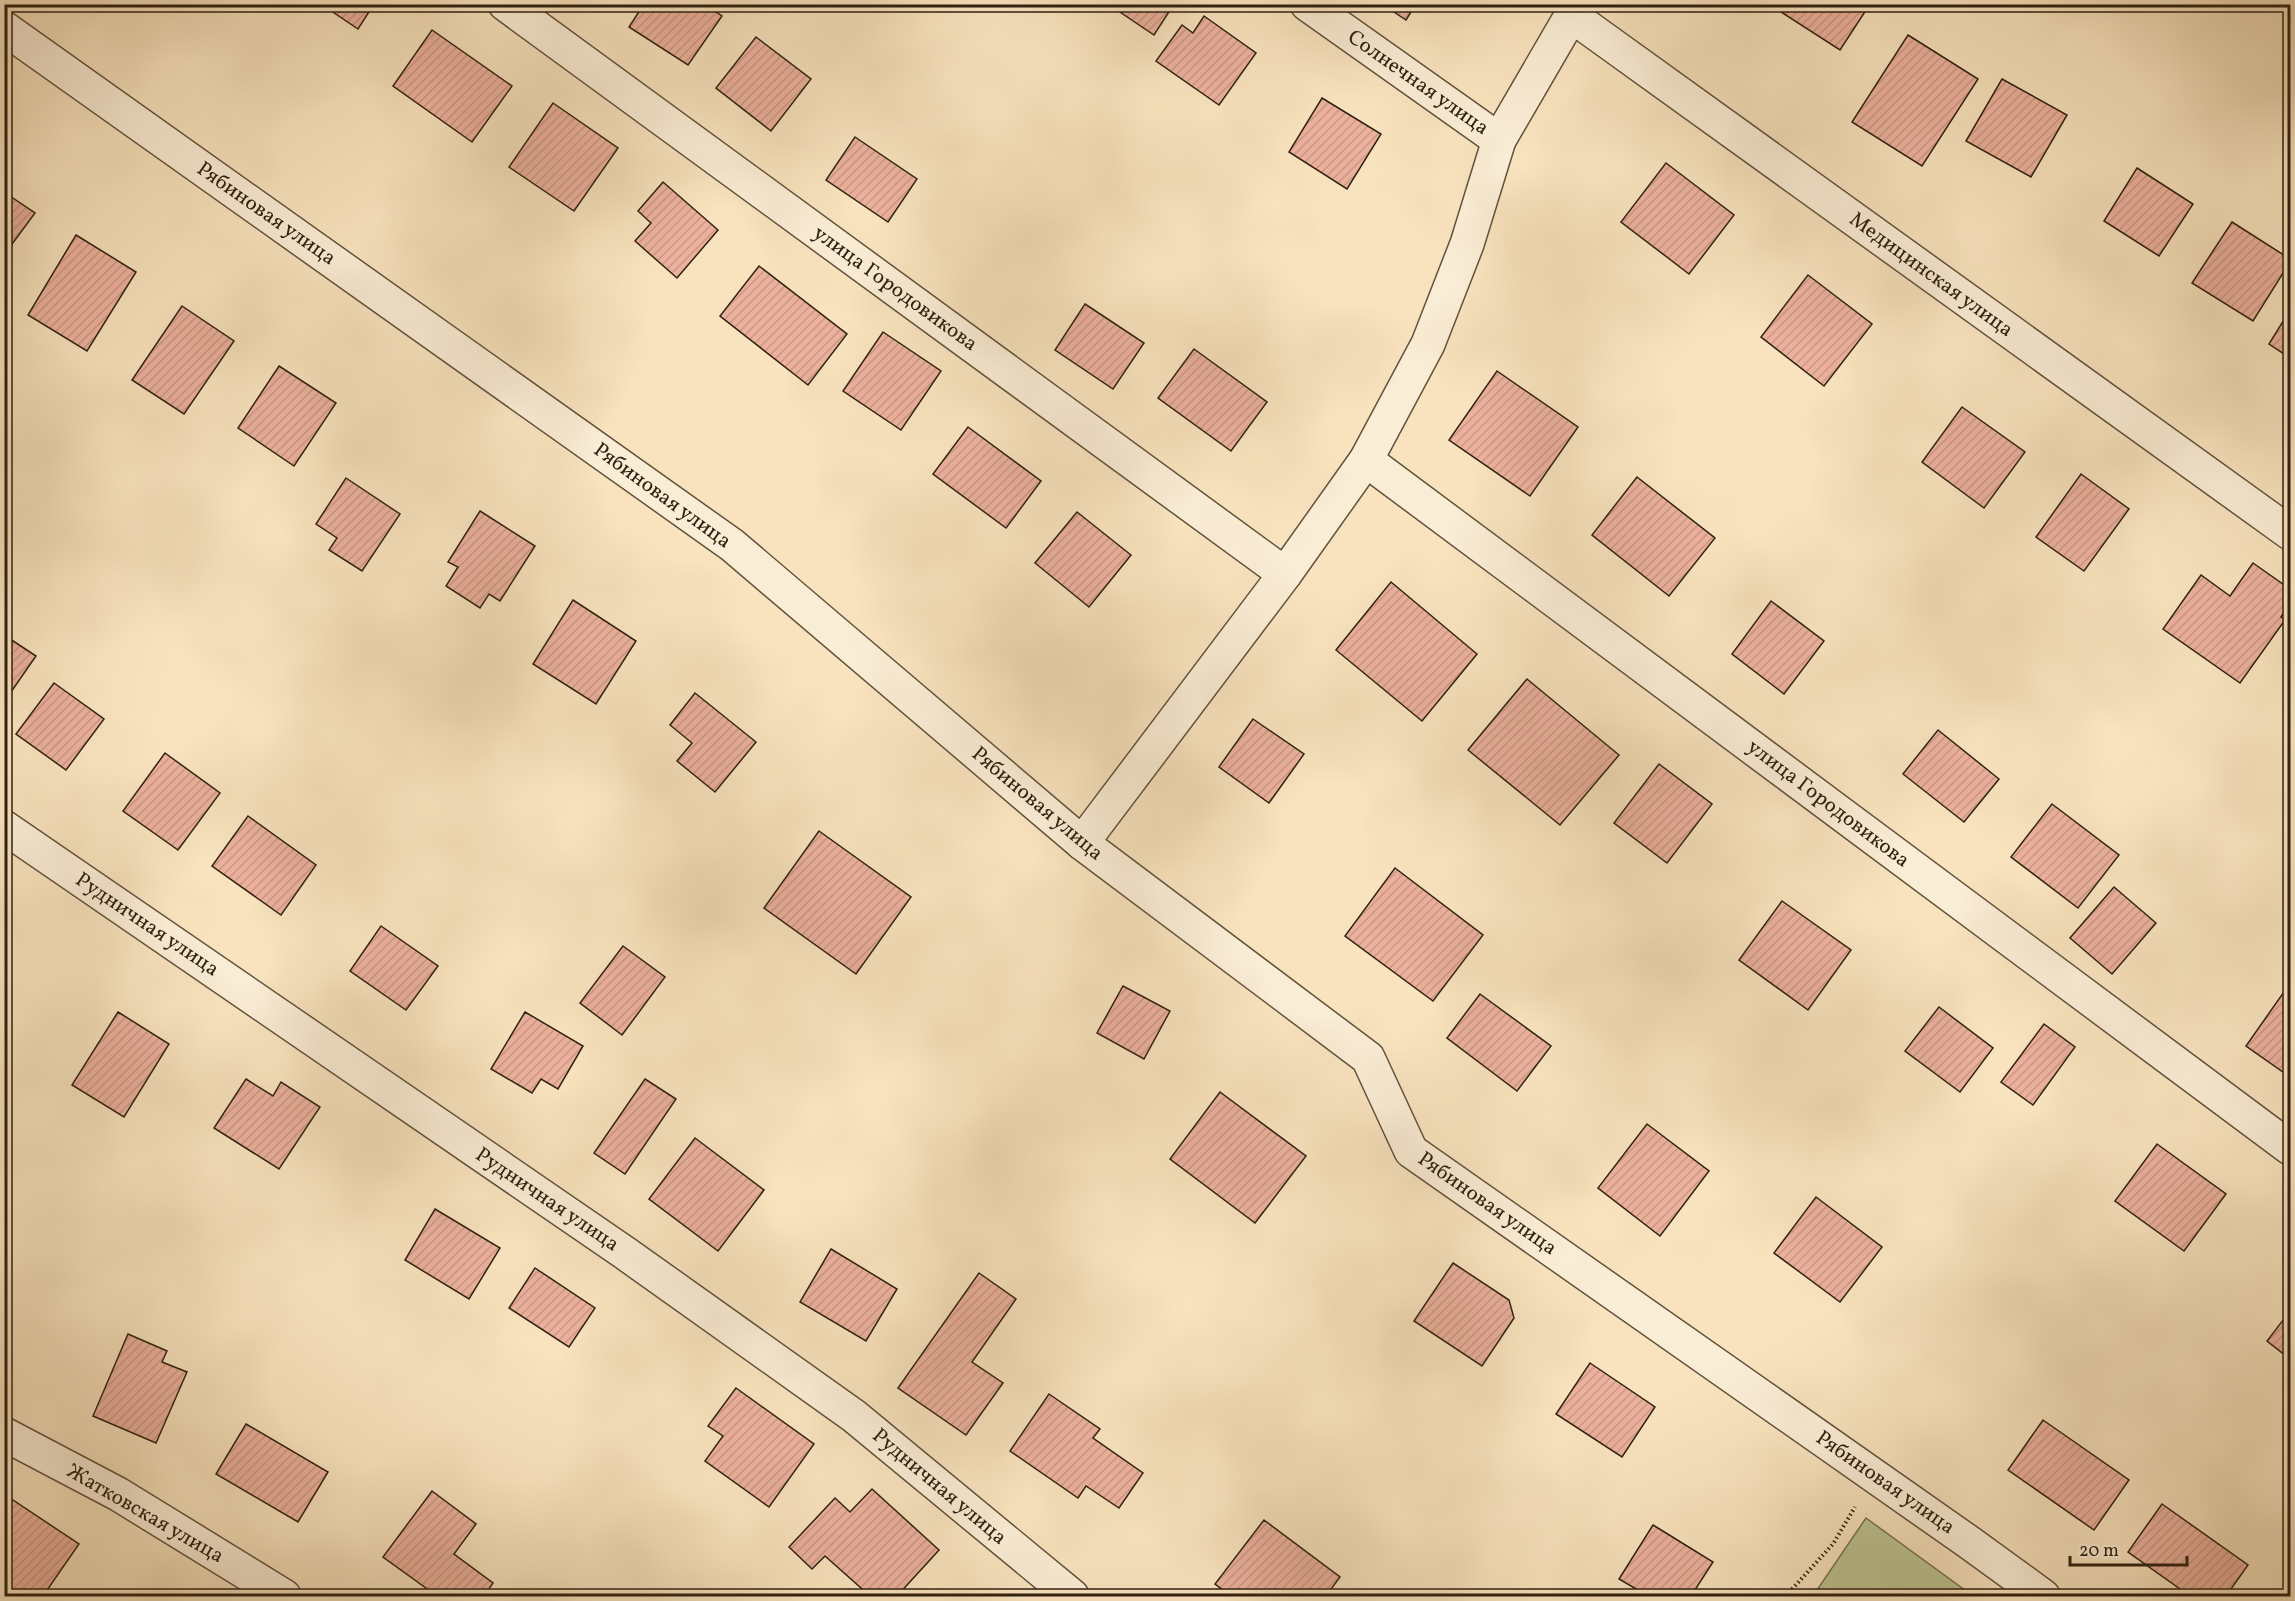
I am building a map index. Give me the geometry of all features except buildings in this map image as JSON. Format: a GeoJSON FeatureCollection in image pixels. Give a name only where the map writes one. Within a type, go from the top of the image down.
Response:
{"type":"FeatureCollection","features":[{"type":"Feature","properties":{"kind":"street","name":"улица Городовикова"},"geometry":{"type":"LineString","coordinates":[[505,4],[1285,574]]}},
{"type":"Feature","properties":{"kind":"street","name":"Солнечная улица"},"geometry":{"type":"LineString","coordinates":[[1307,4],[1500,140]]}},
{"type":"Feature","properties":{"kind":"street"},"geometry":{"type":"LineString","coordinates":[[1082,843],[1285,574],[1366,460],[1428,344],[1467,244],[1500,140],[1575,10]]}},
{"type":"Feature","properties":{"kind":"street","name":"Медицинская улица"},"geometry":{"type":"LineString","coordinates":[[1575,10],[2290,533]]}},
{"type":"Feature","properties":{"kind":"street","name":"Рябиновая улица"},"geometry":{"type":"LineString","coordinates":[[4,28],[732,545],[1082,843],[1368,1058],[1411,1150],[2043,1596]]}},
{"type":"Feature","properties":{"kind":"street","name":"улица Городовикова"},"geometry":{"type":"LineString","coordinates":[[1366,460],[2290,1148]]}},
{"type":"Feature","properties":{"kind":"street","name":"Рудничная улица"},"geometry":{"type":"LineString","coordinates":[[4,827],[625,1253],[854,1416],[1072,1596]]}},
{"type":"Feature","properties":{"kind":"street","name":"Жатковская улица"},"geometry":{"type":"LineString","coordinates":[[4,1434],[118,1494],[284,1596]]}},
{"type":"Feature","properties":{"kind":"path"},"geometry":{"type":"LineString","coordinates":[[1786,1596],[1833,1545],[1873,1475]]}},
{"type":"Feature","properties":{"kind":"green space"},"geometry":{"type":"Polygon","coordinates":[[[1866,1518],[1973,1596],[1813,1596],[1866,1518]]]}}]}
